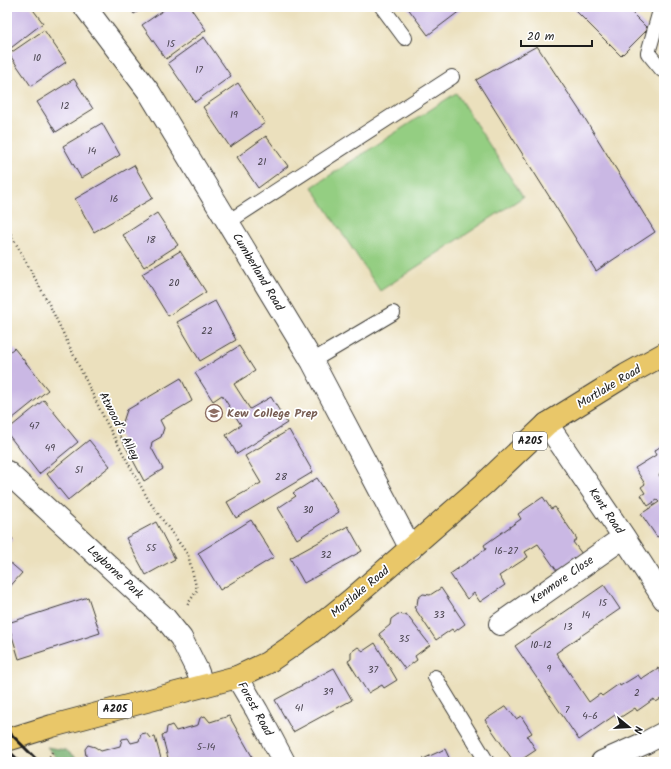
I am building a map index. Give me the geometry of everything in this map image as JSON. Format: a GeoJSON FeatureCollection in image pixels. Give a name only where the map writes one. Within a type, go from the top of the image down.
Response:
{"type":"FeatureCollection","features":[{"type":"Feature","properties":{"kind":"highway","name":"Mortlake Road"},"geometry":{"type":"LineString","coordinates":[[7,740],[52,726],[237,677],[267,663],[309,634],[411,549],[484,484],[547,424],[626,375],[664,354]]}},
{"type":"Feature","properties":{"kind":"street","name":"Cumberland Road"},"geometry":{"type":"LineString","coordinates":[[85,7],[149,92],[312,361],[411,549]]}},
{"type":"Feature","properties":{"kind":"street","name":"Kent Road"},"geometry":{"type":"LineString","coordinates":[[547,424],[661,590]]}},
{"type":"Feature","properties":{"kind":"street","name":"Leyborne Park"},"geometry":{"type":"LineString","coordinates":[[7,472],[165,618],[181,638],[197,670],[203,686]]}},
{"type":"Feature","properties":{"kind":"street","name":"Kenmore Close"},"geometry":{"type":"LineString","coordinates":[[500,624],[624,537]]}},
{"type":"Feature","properties":{"kind":"street","name":"Forest Road"},"geometry":{"type":"LineString","coordinates":[[237,677],[284,762]]}},
{"type":"Feature","properties":{"kind":"street"},"geometry":{"type":"LineString","coordinates":[[602,762],[664,733]]}},
{"type":"Feature","properties":{"kind":"lane"},"geometry":{"type":"LineString","coordinates":[[382,7],[405,38]]}},
{"type":"Feature","properties":{"kind":"lane"},"geometry":{"type":"LineString","coordinates":[[661,7],[648,52],[662,70]]}},
{"type":"Feature","properties":{"kind":"lane"},"geometry":{"type":"LineString","coordinates":[[228,222],[452,76]]}},
{"type":"Feature","properties":{"kind":"lane"},"geometry":{"type":"LineString","coordinates":[[312,361],[393,313]]}},
{"type":"Feature","properties":{"kind":"lane"},"geometry":{"type":"LineString","coordinates":[[436,677],[486,762]]}},
{"type":"Feature","properties":{"kind":"path","name":"Atwood’s Alley"},"geometry":{"type":"LineString","coordinates":[[7,228],[49,304],[107,424],[149,501],[188,555],[197,590],[173,628]]}},
{"type":"Feature","properties":{"kind":"green space"},"geometry":{"type":"Polygon","coordinates":[[[456,93],[523,197],[380,291],[312,187],[456,93]]]}},
{"type":"Feature","properties":{"kind":"green space"},"geometry":{"type":"Polygon","coordinates":[[[47,747],[66,750],[81,762],[60,762],[47,747]]]}},
{"type":"Feature","properties":{"kind":"building"},"geometry":{"type":"Polygon","coordinates":[[[7,7],[31,7],[43,23],[7,51],[7,7]]]}},
{"type":"Feature","properties":{"kind":"building"},"geometry":{"type":"Polygon","coordinates":[[[129,7],[145,7],[134,14],[129,7]]]}},
{"type":"Feature","properties":{"kind":"building"},"geometry":{"type":"Polygon","coordinates":[[[168,7],[190,7],[206,30],[166,59],[142,25],[168,7]]]}},
{"type":"Feature","properties":{"kind":"building"},"geometry":{"type":"Polygon","coordinates":[[[407,7],[465,7],[428,35],[407,7]]]}},
{"type":"Feature","properties":{"kind":"building"},"geometry":{"type":"Polygon","coordinates":[[[572,7],[631,7],[633,10],[631,12],[648,29],[621,56],[572,7]]]}},
{"type":"Feature","properties":{"kind":"building"},"geometry":{"type":"Polygon","coordinates":[[[44,30],[66,62],[31,86],[9,54],[44,30]]]}},
{"type":"Feature","properties":{"kind":"building"},"geometry":{"type":"Polygon","coordinates":[[[204,37],[231,76],[195,102],[168,63],[204,37]]]}},
{"type":"Feature","properties":{"kind":"building"},"geometry":{"type":"Polygon","coordinates":[[[537,46],[584,117],[655,232],[596,271],[476,80],[537,46]]]}},
{"type":"Feature","properties":{"kind":"building"},"geometry":{"type":"Polygon","coordinates":[[[74,79],[93,109],[56,132],[37,102],[74,79]]]}},
{"type":"Feature","properties":{"kind":"building"},"geometry":{"type":"Polygon","coordinates":[[[238,83],[265,123],[230,147],[203,107],[238,83]]]}},
{"type":"Feature","properties":{"kind":"building"},"geometry":{"type":"Polygon","coordinates":[[[102,123],[120,155],[81,178],[63,146],[102,123]]]}},
{"type":"Feature","properties":{"kind":"building"},"geometry":{"type":"Polygon","coordinates":[[[266,136],[288,166],[258,188],[237,157],[266,136]]]}},
{"type":"Feature","properties":{"kind":"building"},"geometry":{"type":"Polygon","coordinates":[[[134,165],[153,198],[94,232],[75,199],[134,165]]]}},
{"type":"Feature","properties":{"kind":"building"},"geometry":{"type":"Polygon","coordinates":[[[157,213],[178,245],[144,267],[123,235],[157,213]]]}},
{"type":"Feature","properties":{"kind":"building"},"geometry":{"type":"Polygon","coordinates":[[[180,251],[206,292],[168,316],[142,274],[180,251]]]}},
{"type":"Feature","properties":{"kind":"building"},"geometry":{"type":"Polygon","coordinates":[[[215,301],[236,340],[200,361],[177,322],[215,301]]]}},
{"type":"Feature","properties":{"kind":"building"},"geometry":{"type":"Polygon","coordinates":[[[239,346],[255,371],[234,384],[250,409],[271,397],[287,423],[237,454],[226,435],[241,425],[222,395],[213,401],[195,373],[239,346]]]}},
{"type":"Feature","properties":{"kind":"building"},"geometry":{"type":"Polygon","coordinates":[[[14,348],[48,390],[7,423],[7,354],[14,348]]]}},
{"type":"Feature","properties":{"kind":"building"},"geometry":{"type":"Polygon","coordinates":[[[181,378],[192,401],[160,420],[164,428],[161,437],[152,442],[151,447],[163,469],[144,481],[119,434],[127,410],[181,378]]]}},
{"type":"Feature","properties":{"kind":"building"},"geometry":{"type":"Polygon","coordinates":[[[44,400],[78,442],[39,474],[7,433],[7,430],[44,400]]]}},
{"type":"Feature","properties":{"kind":"building"},"geometry":{"type":"Polygon","coordinates":[[[289,430],[313,472],[236,518],[227,502],[261,483],[245,456],[289,430]]]}},
{"type":"Feature","properties":{"kind":"building"},"geometry":{"type":"Polygon","coordinates":[[[89,440],[110,466],[68,500],[47,474],[89,440]]]}},
{"type":"Feature","properties":{"kind":"building"},"geometry":{"type":"Polygon","coordinates":[[[664,444],[664,472],[659,475],[664,482],[664,540],[661,535],[657,537],[641,514],[659,502],[657,500],[648,506],[641,495],[645,493],[641,487],[645,484],[635,468],[656,455],[654,451],[664,444]]]}},
{"type":"Feature","properties":{"kind":"building"},"geometry":{"type":"Polygon","coordinates":[[[317,478],[339,512],[297,539],[278,508],[296,496],[293,493],[317,478]]]}},
{"type":"Feature","properties":{"kind":"building"},"geometry":{"type":"Polygon","coordinates":[[[543,497],[551,509],[555,507],[577,539],[573,542],[582,554],[557,571],[538,544],[525,552],[528,557],[499,576],[505,585],[480,602],[474,593],[467,599],[450,574],[486,549],[484,545],[521,519],[518,514],[543,497]]]}},
{"type":"Feature","properties":{"kind":"building"},"geometry":{"type":"Polygon","coordinates":[[[251,520],[274,557],[220,590],[198,553],[251,520]]]}},
{"type":"Feature","properties":{"kind":"building"},"geometry":{"type":"Polygon","coordinates":[[[156,522],[175,559],[146,575],[126,538],[156,522]]]}},
{"type":"Feature","properties":{"kind":"building"},"geometry":{"type":"Polygon","coordinates":[[[348,526],[362,551],[304,583],[290,558],[348,526]]]}},
{"type":"Feature","properties":{"kind":"building"},"geometry":{"type":"Polygon","coordinates":[[[7,534],[13,539],[7,546],[7,534]]]}},
{"type":"Feature","properties":{"kind":"building"},"geometry":{"type":"Polygon","coordinates":[[[7,560],[22,573],[7,590],[7,560]]]}},
{"type":"Feature","properties":{"kind":"building"},"geometry":{"type":"Polygon","coordinates":[[[604,585],[620,609],[556,653],[589,702],[600,694],[602,696],[619,684],[620,686],[638,675],[641,679],[658,668],[664,677],[664,697],[656,702],[654,699],[637,711],[635,708],[618,719],[615,715],[579,740],[515,646],[604,585]]]}},
{"type":"Feature","properties":{"kind":"building"},"geometry":{"type":"Polygon","coordinates":[[[441,588],[465,624],[454,632],[452,629],[436,640],[414,607],[417,605],[418,598],[423,594],[430,595],[441,588]]]}},
{"type":"Feature","properties":{"kind":"building"},"geometry":{"type":"Polygon","coordinates":[[[88,597],[100,633],[19,659],[8,623],[88,597]]]}},
{"type":"Feature","properties":{"kind":"building"},"geometry":{"type":"Polygon","coordinates":[[[398,614],[406,614],[430,645],[415,656],[417,660],[405,669],[379,634],[390,625],[391,619],[398,614]]]}},
{"type":"Feature","properties":{"kind":"building"},"geometry":{"type":"Polygon","coordinates":[[[375,643],[397,680],[384,688],[382,685],[368,693],[348,661],[351,659],[351,652],[358,647],[363,651],[375,643]]]}},
{"type":"Feature","properties":{"kind":"building"},"geometry":{"type":"Polygon","coordinates":[[[334,668],[352,700],[293,732],[275,700],[334,668]]]}},
{"type":"Feature","properties":{"kind":"building"},"geometry":{"type":"Polygon","coordinates":[[[506,706],[516,719],[521,716],[532,733],[527,736],[536,750],[518,762],[514,762],[485,720],[506,706]]]}},
{"type":"Feature","properties":{"kind":"building"},"geometry":{"type":"Polygon","coordinates":[[[205,716],[210,722],[229,716],[253,758],[240,762],[169,762],[162,735],[166,734],[167,727],[172,725],[176,731],[198,725],[200,718],[205,716]]]}},
{"type":"Feature","properties":{"kind":"building"},"geometry":{"type":"Polygon","coordinates":[[[146,733],[150,738],[155,737],[162,762],[92,762],[86,756],[85,749],[88,745],[101,751],[120,746],[122,739],[128,738],[131,743],[139,741],[141,734],[146,733]]]}},
{"type":"Feature","properties":{"kind":"building"},"geometry":{"type":"Polygon","coordinates":[[[445,749],[451,762],[424,762],[423,759],[445,749]]]}},
{"type":"Feature","properties":{"kind":"railway"},"geometry":{"type":"LineString","coordinates":[[7,730],[39,762]]}},
{"type":"Feature","properties":{"kind":"railway"},"geometry":{"type":"LineString","coordinates":[[7,749],[20,762]]}},
{"type":"Feature","properties":{"kind":"place","name":"Kew College Prep"},"geometry":{"type":"Point","coordinates":[214,413]}}]}
